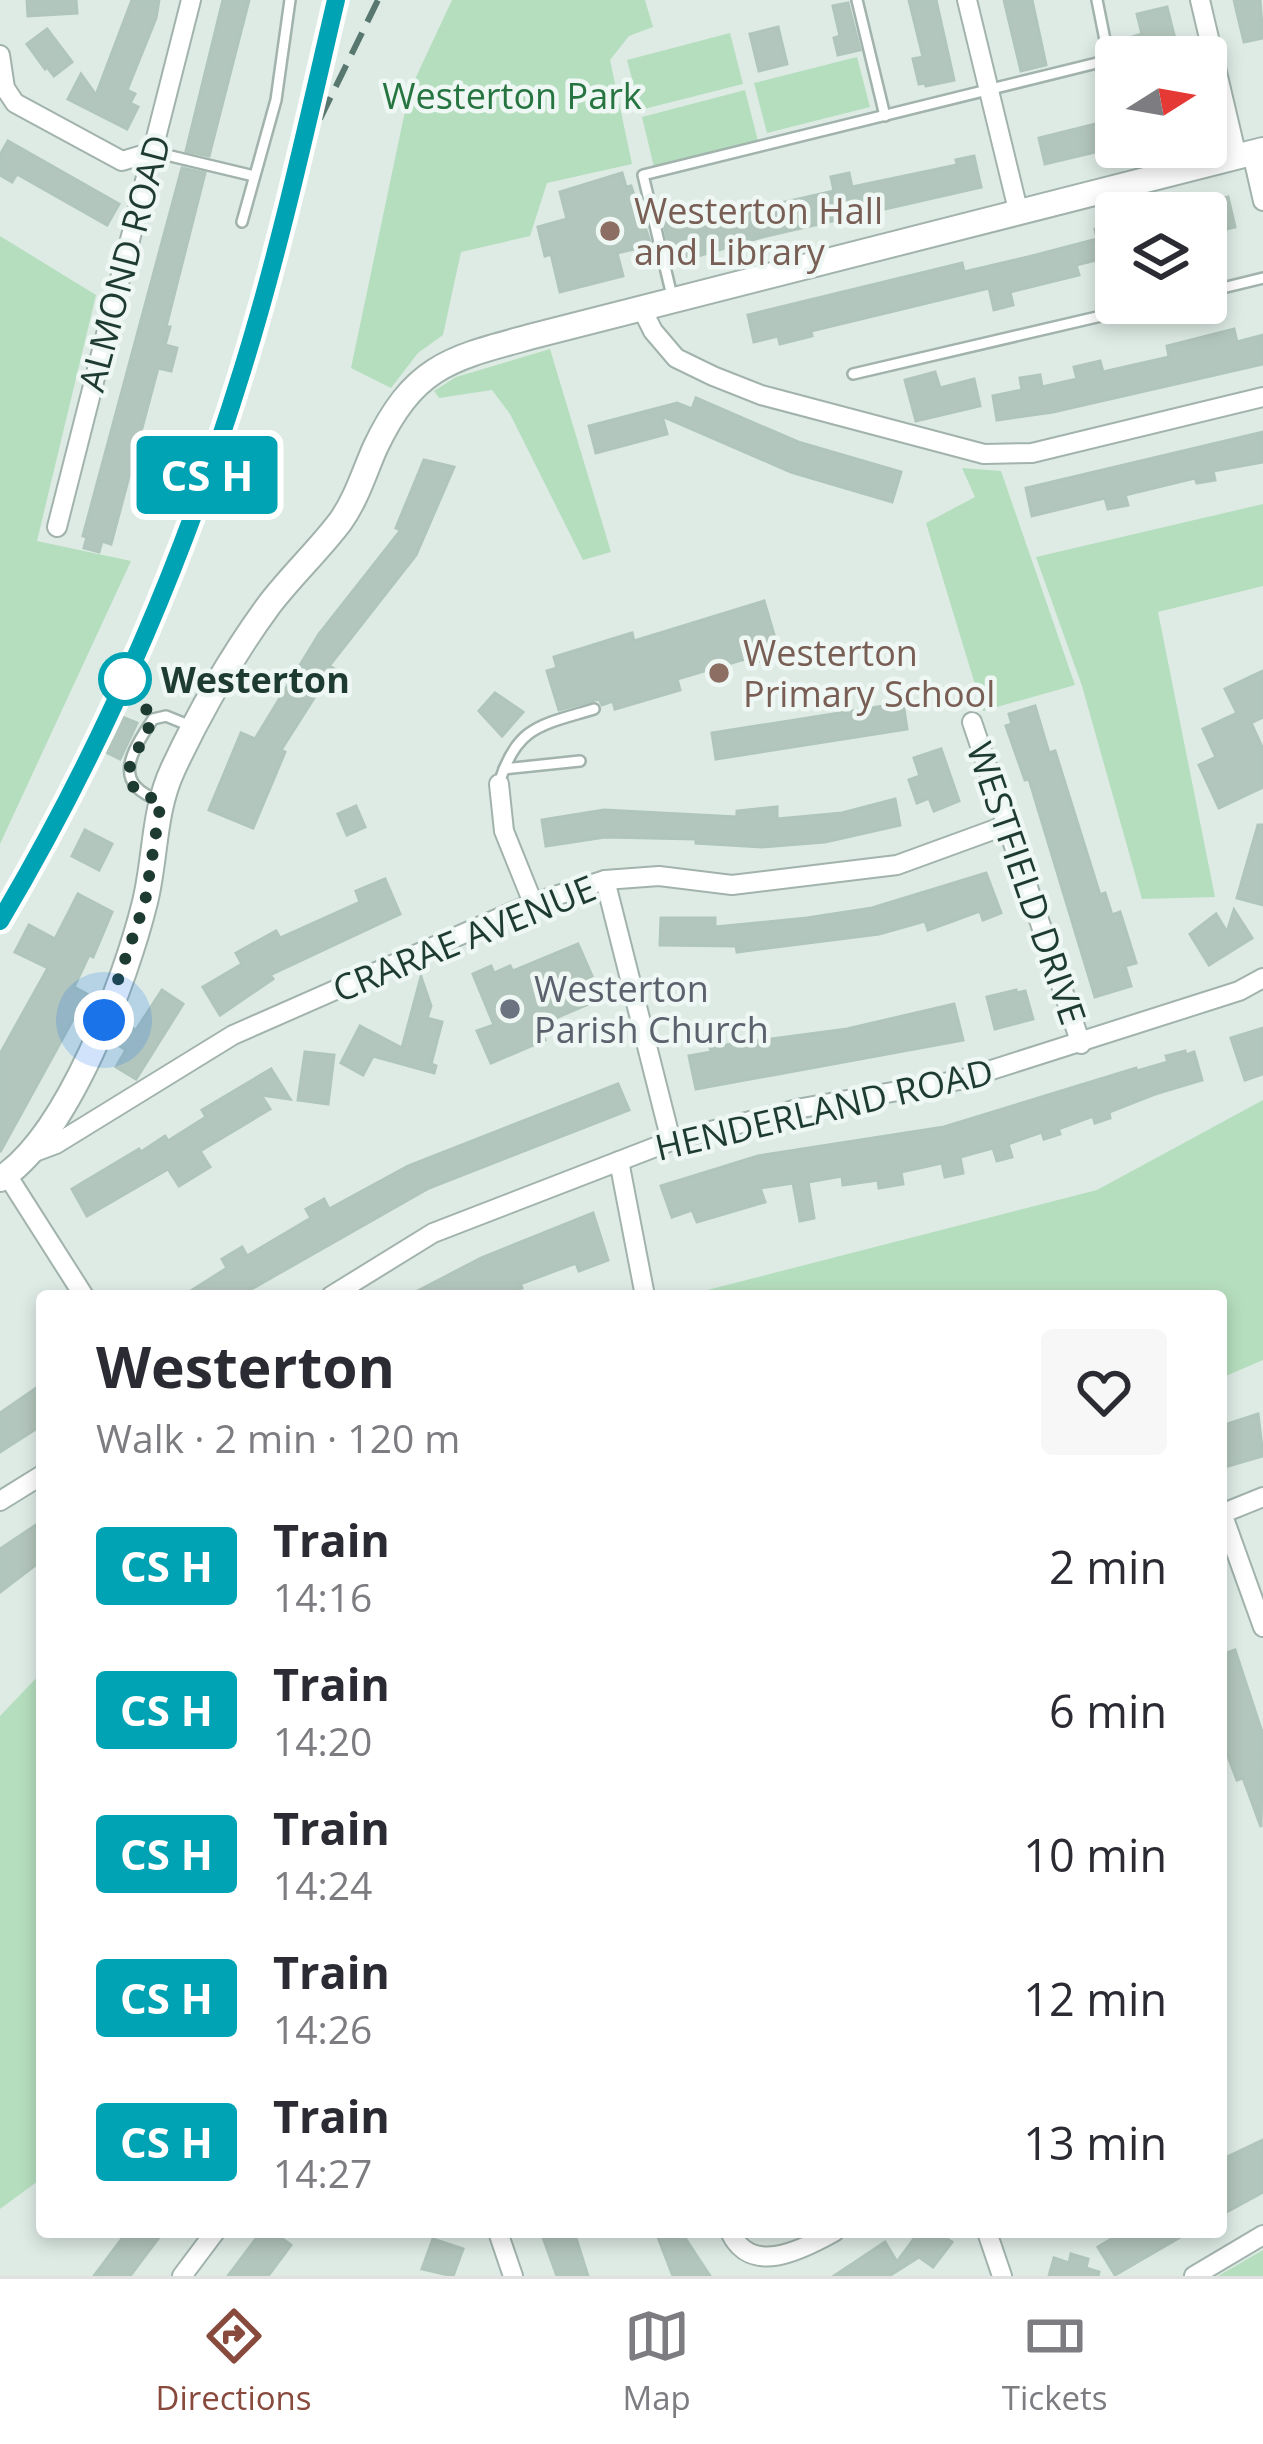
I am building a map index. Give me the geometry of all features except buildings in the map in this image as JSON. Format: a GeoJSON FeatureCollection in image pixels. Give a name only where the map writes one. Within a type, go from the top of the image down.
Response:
{"type":"FeatureCollection","features":[{"type":"Feature","properties":{"kind":"street","name":"ALMOND ROAD"},"geometry":{"type":"LineString","coordinates":[[56,526],[191,0]]}},
{"type":"Feature","properties":{"kind":"street"},"geometry":{"type":"LineString","coordinates":[[967,0],[1019,214]]}},
{"type":"Feature","properties":{"kind":"street"},"geometry":{"type":"LineString","coordinates":[[1200,0],[1263,201]]}},
{"type":"Feature","properties":{"kind":"street"},"geometry":{"type":"LineString","coordinates":[[0,55],[5,88],[15,103],[122,161],[152,152]]}},
{"type":"Feature","properties":{"kind":"street"},"geometry":{"type":"LineString","coordinates":[[80,1290],[3,1177],[29,1154],[65,1100],[117,987],[145,902],[161,801],[193,727],[259,620],[340,521],[399,405],[428,374],[470,353],[1251,154]]}},
{"type":"Feature","properties":{"kind":"street"},"geometry":{"type":"LineString","coordinates":[[642,309],[676,358],[713,376],[761,395],[984,454],[1032,453],[1263,397]]}},
{"type":"Feature","properties":{"kind":"street","name":"WESTFIELD DRIVE"},"geometry":{"type":"LineString","coordinates":[[972,722],[1081,1045]]}},
{"type":"Feature","properties":{"kind":"street"},"geometry":{"type":"LineString","coordinates":[[501,776],[505,831],[532,902]]}},
{"type":"Feature","properties":{"kind":"street","name":"CRARAE AVENUE"},"geometry":{"type":"LineString","coordinates":[[29,1154],[56,1144],[233,1035],[532,902],[605,880],[659,876],[732,885],[897,865],[1004,826]]}},
{"type":"Feature","properties":{"kind":"street"},"geometry":{"type":"LineString","coordinates":[[605,880],[671,1141]]}},
{"type":"Feature","properties":{"kind":"street","name":"HENDERLAND ROAD"},"geometry":{"type":"LineString","coordinates":[[341,1290],[433,1233],[671,1141],[802,1108],[960,1080],[1081,1045],[1239,991],[1263,978]]}},
{"type":"Feature","properties":{"kind":"street"},"geometry":{"type":"LineString","coordinates":[[619,1161],[644,1290]]}},
{"type":"Feature","properties":{"kind":"street"},"geometry":{"type":"LineString","coordinates":[[0,1501],[36,1479]]}},
{"type":"Feature","properties":{"kind":"street"},"geometry":{"type":"LineString","coordinates":[[1227,1512],[1263,1497]]}},
{"type":"Feature","properties":{"kind":"street"},"geometry":{"type":"LineString","coordinates":[[1227,1530],[1263,1627]]}},
{"type":"Feature","properties":{"kind":"street"},"geometry":{"type":"LineString","coordinates":[[1194,2276],[1263,2235]]}},
{"type":"Feature","properties":{"kind":"street"},"geometry":{"type":"LineString","coordinates":[[182,2276],[210,2238]]}},
{"type":"Feature","properties":{"kind":"street"},"geometry":{"type":"LineString","coordinates":[[500,2238],[513,2276]]}},
{"type":"Feature","properties":{"kind":"street"},"geometry":{"type":"LineString","coordinates":[[734,2238],[747,2257],[765,2264],[788,2258],[824,2238]]}},
{"type":"Feature","properties":{"kind":"street"},"geometry":{"type":"LineString","coordinates":[[989,2238],[1002,2276]]}},
{"type":"Feature","properties":{"kind":"lane"},"geometry":{"type":"LineString","coordinates":[[242,222],[276,100],[290,0]]}},
{"type":"Feature","properties":{"kind":"lane"},"geometry":{"type":"LineString","coordinates":[[857,0],[885,116]]}},
{"type":"Feature","properties":{"kind":"lane"},"geometry":{"type":"LineString","coordinates":[[673,301],[644,175],[1109,60],[1097,0]]}},
{"type":"Feature","properties":{"kind":"lane"},"geometry":{"type":"LineString","coordinates":[[152,152],[254,176]]}},
{"type":"Feature","properties":{"kind":"lane"},"geometry":{"type":"LineString","coordinates":[[1227,287],[1263,278]]}},
{"type":"Feature","properties":{"kind":"lane"},"geometry":{"type":"LineString","coordinates":[[853,374],[1095,317]]}},
{"type":"Feature","properties":{"kind":"lane"},"geometry":{"type":"LineString","coordinates":[[501,776],[525,734],[594,709]]}},
{"type":"Feature","properties":{"kind":"lane"},"geometry":{"type":"LineString","coordinates":[[161,801],[134,790],[128,774],[150,723],[166,716],[193,727]]}},
{"type":"Feature","properties":{"kind":"lane"},"geometry":{"type":"LineString","coordinates":[[501,776],[580,761]]}},
{"type":"Feature","properties":{"kind":"green space","name":"Westerton Park"},"geometry":{"type":"Polygon","coordinates":[[[452,0],[645,0],[653,27],[629,36],[610,60],[632,164],[547,183],[530,236],[461,252],[443,335],[418,353],[391,388],[351,368],[409,92],[452,0]]]}},
{"type":"Feature","properties":{"kind":"green space"},"geometry":{"type":"Polygon","coordinates":[[[730,33],[743,84],[640,110],[627,60],[730,33]]]}},
{"type":"Feature","properties":{"kind":"green space"},"geometry":{"type":"Polygon","coordinates":[[[857,57],[870,107],[767,133],[754,83],[857,57]]]}},
{"type":"Feature","properties":{"kind":"green space"},"geometry":{"type":"Polygon","coordinates":[[[745,90],[758,141],[654,167],[642,117],[745,90]]]}},
{"type":"Feature","properties":{"kind":"green space"},"geometry":{"type":"Polygon","coordinates":[[[0,236],[96,295],[37,541],[131,561],[0,844],[0,236]]]}},
{"type":"Feature","properties":{"kind":"green space"},"geometry":{"type":"Polygon","coordinates":[[[550,349],[611,552],[583,560],[510,414],[492,390],[439,398],[434,391],[456,377],[550,349]]]}},
{"type":"Feature","properties":{"kind":"green space"},"geometry":{"type":"Polygon","coordinates":[[[962,468],[1001,471],[1075,685],[983,711],[926,523],[975,497],[962,468]]]}},
{"type":"Feature","properties":{"kind":"green space"},"geometry":{"type":"Polygon","coordinates":[[[1263,504],[1263,586],[1158,612],[1215,897],[1142,899],[1082,686],[1036,557],[1263,504]]]}},
{"type":"Feature","properties":{"kind":"green space"},"geometry":{"type":"Polygon","coordinates":[[[1263,1100],[1263,1360],[1227,1375],[1227,1290],[707,1290],[1097,1190],[1263,1100]]]}},
{"type":"Feature","properties":{"kind":"green space"},"geometry":{"type":"Polygon","coordinates":[[[36,1678],[36,2182],[0,2209],[0,1716],[36,1678]]]}},
{"type":"Feature","properties":{"kind":"green space"},"geometry":{"type":"Polygon","coordinates":[[[1263,2250],[1263,2276],[1218,2276],[1263,2250]]]}},
{"type":"Feature","properties":{"kind":"railway"},"geometry":{"type":"LineString","coordinates":[[0,921],[106,722],[194,513],[269,279],[336,0]]}},
{"type":"Feature","properties":{"kind":"railway"},"geometry":{"type":"LineString","coordinates":[[320,119],[378,0]]}},
{"type":"Feature","properties":{"kind":"train"},"geometry":{"type":"LineString","coordinates":[[0,921],[62,812],[123,683],[206,476],[261,306],[336,0]]}},
{"type":"Feature","properties":{"kind":"place","name":"Westerton Hall and Library"},"geometry":{"type":"Point","coordinates":[610,231]}},
{"type":"Feature","properties":{"kind":"place","name":"Westerton Primary School"},"geometry":{"type":"Point","coordinates":[719,673]}},
{"type":"Feature","properties":{"kind":"place","name":"Westerton"},"geometry":{"type":"Point","coordinates":[125,679]}},
{"type":"Feature","properties":{"kind":"place","name":"Westerton Parish Church"},"geometry":{"type":"Point","coordinates":[510,1009]}},
{"type":"Feature","properties":{"kind":"route"},"geometry":{"type":"LineString","coordinates":[[104,1020],[145,902],[161,801],[140,794],[129,782],[130,765],[153,719],[125,679]]}}]}
